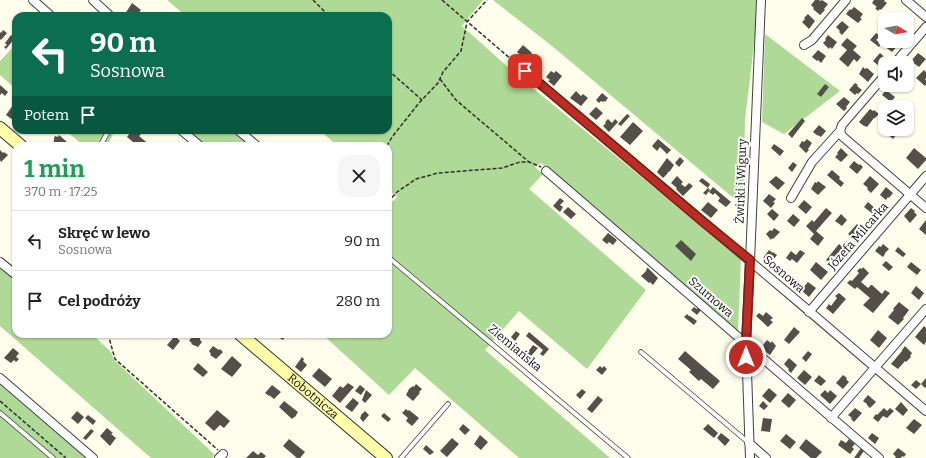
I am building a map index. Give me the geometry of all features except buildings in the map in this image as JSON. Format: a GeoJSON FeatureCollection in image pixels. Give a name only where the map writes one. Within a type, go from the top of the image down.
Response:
{"type":"FeatureCollection","features":[{"type":"Feature","properties":{"kind":"street"},"geometry":{"type":"LineString","coordinates":[[33,0],[46,12]]}},
{"type":"Feature","properties":{"kind":"street"},"geometry":{"type":"LineString","coordinates":[[93,0],[106,12]]}},
{"type":"Feature","properties":{"kind":"street","name":"Żwirki i Wigury"},"geometry":{"type":"LineString","coordinates":[[750,458],[746,343],[761,0]]}},
{"type":"Feature","properties":{"kind":"street"},"geometry":{"type":"LineString","coordinates":[[804,45],[812,40],[846,0]]}},
{"type":"Feature","properties":{"kind":"street"},"geometry":{"type":"LineString","coordinates":[[906,0],[926,17]]}},
{"type":"Feature","properties":{"kind":"street"},"geometry":{"type":"LineString","coordinates":[[901,56],[926,27]]}},
{"type":"Feature","properties":{"kind":"street","name":"Sosnowa"},"geometry":{"type":"LineString","coordinates":[[525,71],[750,260],[926,411]]}},
{"type":"Feature","properties":{"kind":"street"},"geometry":{"type":"LineString","coordinates":[[791,198],[812,162],[840,131],[842,125],[878,83]]}},
{"type":"Feature","properties":{"kind":"street"},"geometry":{"type":"LineString","coordinates":[[0,128],[16,142]]}},
{"type":"Feature","properties":{"kind":"street"},"geometry":{"type":"LineString","coordinates":[[840,131],[842,136],[926,208]]}},
{"type":"Feature","properties":{"kind":"street"},"geometry":{"type":"LineString","coordinates":[[186,134],[195,142]]}},
{"type":"Feature","properties":{"kind":"street"},"geometry":{"type":"LineString","coordinates":[[243,134],[252,142]]}},
{"type":"Feature","properties":{"kind":"street","name":"Szumowa"},"geometry":{"type":"LineString","coordinates":[[546,170],[874,456]]}},
{"type":"Feature","properties":{"kind":"street","name":"Józefa Milcarka"},"geometry":{"type":"LineString","coordinates":[[809,312],[926,176]]}},
{"type":"Feature","properties":{"kind":"street"},"geometry":{"type":"LineString","coordinates":[[0,262],[12,272]]}},
{"type":"Feature","properties":{"kind":"street"},"geometry":{"type":"LineString","coordinates":[[831,418],[926,309]]}},
{"type":"Feature","properties":{"kind":"street","name":"Robotnicza"},"geometry":{"type":"LineString","coordinates":[[245,338],[386,458]]}},
{"type":"Feature","properties":{"kind":"street"},"geometry":{"type":"LineString","coordinates":[[0,378],[93,458]]}},
{"type":"Feature","properties":{"kind":"street"},"geometry":{"type":"LineString","coordinates":[[749,443],[766,458]]}},
{"type":"Feature","properties":{"kind":"lane","name":"Ziemiańska"},"geometry":{"type":"LineString","coordinates":[[392,260],[628,458]]}},
{"type":"Feature","properties":{"kind":"lane"},"geometry":{"type":"LineString","coordinates":[[642,352],[749,443]]}},
{"type":"Feature","properties":{"kind":"lane"},"geometry":{"type":"LineString","coordinates":[[401,458],[448,404]]}},
{"type":"Feature","properties":{"kind":"lane"},"geometry":{"type":"LineString","coordinates":[[0,413],[53,458]]}},
{"type":"Feature","properties":{"kind":"path"},"geometry":{"type":"LineString","coordinates":[[313,0],[325,12]]}},
{"type":"Feature","properties":{"kind":"path"},"geometry":{"type":"LineString","coordinates":[[442,0],[525,71]]}},
{"type":"Feature","properties":{"kind":"path"},"geometry":{"type":"LineString","coordinates":[[389,142],[422,100],[438,83],[443,72],[461,50],[467,22],[487,0]]}},
{"type":"Feature","properties":{"kind":"path"},"geometry":{"type":"LineString","coordinates":[[392,74],[422,100]]}},
{"type":"Feature","properties":{"kind":"path"},"geometry":{"type":"LineString","coordinates":[[440,79],[456,100],[528,162]]}},
{"type":"Feature","properties":{"kind":"path"},"geometry":{"type":"LineString","coordinates":[[392,198],[397,192],[416,179],[438,173],[502,168],[520,162],[528,162],[546,170]]}},
{"type":"Feature","properties":{"kind":"path"},"geometry":{"type":"LineString","coordinates":[[109,338],[115,359],[221,456]]}},
{"type":"Feature","properties":{"kind":"path"},"geometry":{"type":"LineString","coordinates":[[0,401],[66,458]]}},
{"type":"Feature","properties":{"kind":"green space"},"geometry":{"type":"Polygon","coordinates":[[[167,0],[483,0],[462,26],[519,77],[741,258],[738,332],[541,163],[535,167],[543,174],[529,189],[646,290],[587,369],[519,311],[485,350],[610,458],[519,458],[415,368],[389,395],[326,338],[392,338],[392,202],[397,197],[392,193],[392,142],[333,142],[324,134],[392,134],[392,12],[181,12],[167,0]]]}},
{"type":"Feature","properties":{"kind":"green space"},"geometry":{"type":"Polygon","coordinates":[[[493,0],[757,0],[756,27],[745,120],[743,220],[737,201],[552,46],[493,0]]]}},
{"type":"Feature","properties":{"kind":"green space"},"geometry":{"type":"Polygon","coordinates":[[[765,34],[840,91],[784,134],[762,122],[765,34]]]}},
{"type":"Feature","properties":{"kind":"green space"},"geometry":{"type":"Polygon","coordinates":[[[12,48],[12,86],[0,75],[0,61],[12,48]]]}},
{"type":"Feature","properties":{"kind":"green space"},"geometry":{"type":"Polygon","coordinates":[[[70,134],[113,134],[109,142],[79,142],[70,134]]]}},
{"type":"Feature","properties":{"kind":"green space"},"geometry":{"type":"Polygon","coordinates":[[[190,134],[240,134],[250,142],[196,142],[190,134]]]}},
{"type":"Feature","properties":{"kind":"green space"},"geometry":{"type":"Polygon","coordinates":[[[0,264],[12,274],[12,336],[0,326],[0,264]]]}},
{"type":"Feature","properties":{"kind":"green space"},"geometry":{"type":"Polygon","coordinates":[[[14,338],[96,338],[111,352],[114,360],[215,455],[212,458],[151,458],[14,338]]]}},
{"type":"Feature","properties":{"kind":"green space"},"geometry":{"type":"Polygon","coordinates":[[[0,381],[89,458],[0,458],[0,381]]]}},
{"type":"Feature","properties":{"kind":"route"},"geometry":{"type":"LineString","coordinates":[[525,71],[750,260],[746,357]]}}]}
